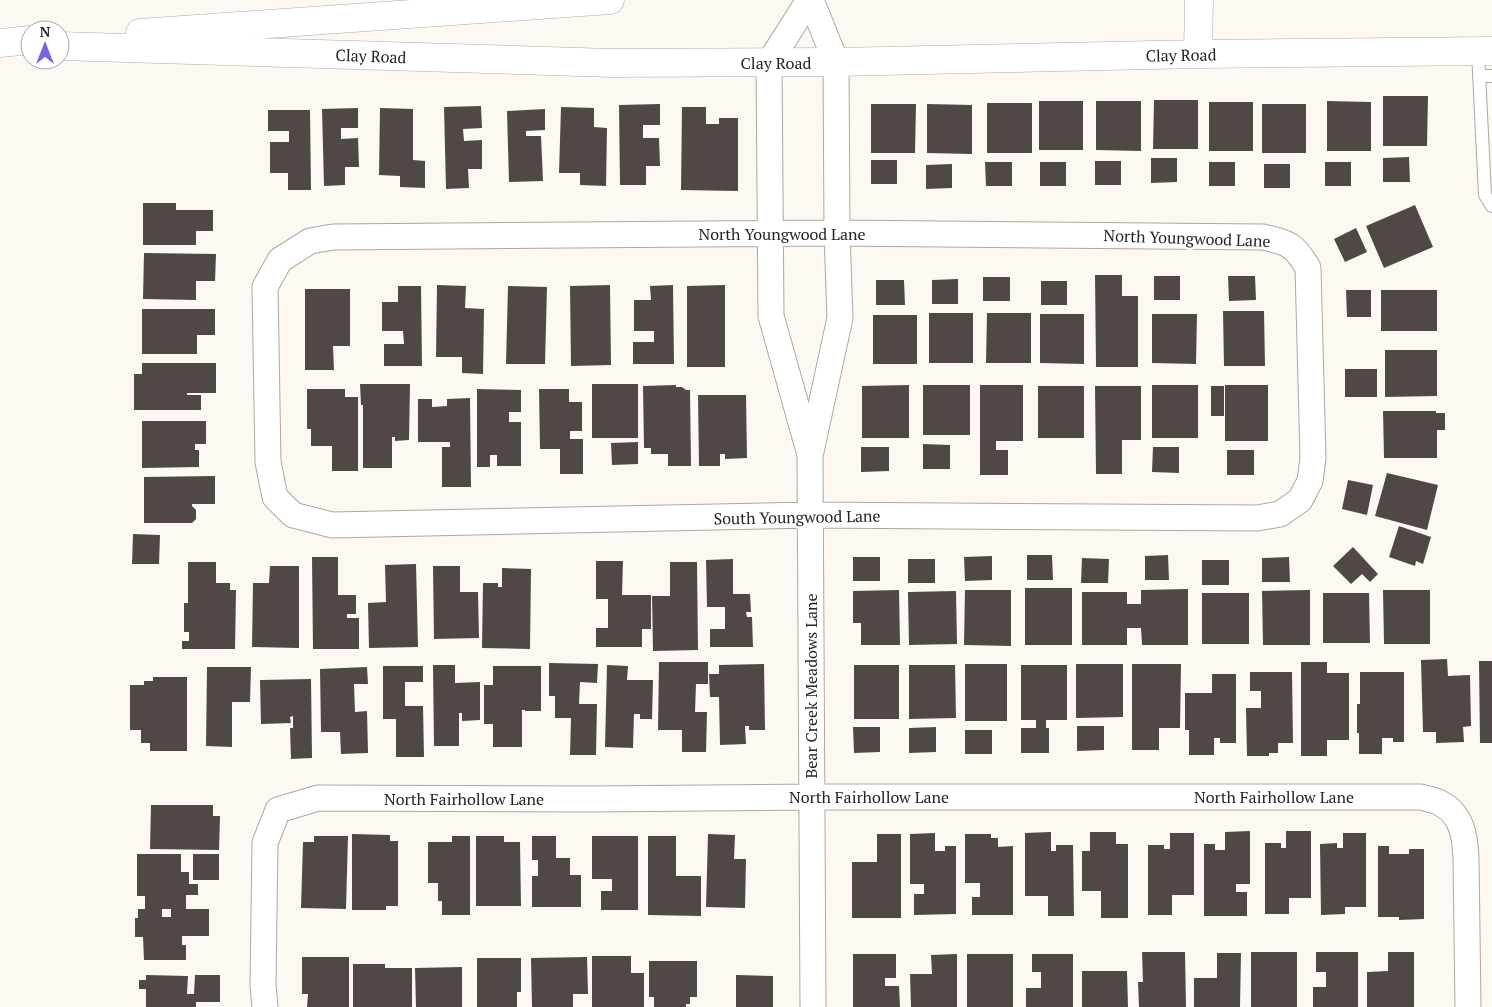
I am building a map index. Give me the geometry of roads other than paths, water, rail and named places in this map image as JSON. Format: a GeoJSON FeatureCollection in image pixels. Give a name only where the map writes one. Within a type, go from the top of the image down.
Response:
{"type":"FeatureCollection","features":[{"type":"Feature","properties":{"kind":"main road"},"geometry":{"type":"LineString","coordinates":[[70,37],[610,0]]}},
{"type":"Feature","properties":{"kind":"main road"},"geometry":{"type":"LineString","coordinates":[[1198,54],[1199,0]]}},
{"type":"Feature","properties":{"kind":"main road"},"geometry":{"type":"LineString","coordinates":[[0,43],[20,41]]}},
{"type":"Feature","properties":{"kind":"main road"},"geometry":{"type":"LineString","coordinates":[[0,43],[20,44]]}},
{"type":"Feature","properties":{"kind":"main road","name":"Clay Road"},"geometry":{"type":"LineString","coordinates":[[70,46],[612,63],[836,62],[1198,54],[1485,64]]}},
{"type":"Feature","properties":{"kind":"street","name":"Bear Creek Meadows Lane"},"geometry":{"type":"LineString","coordinates":[[810,0],[836,62],[837,233],[840,318],[810,456],[813,1007]]}},
{"type":"Feature","properties":{"kind":"street","name":"Bear Creek Meadows Lane"},"geometry":{"type":"LineString","coordinates":[[810,0],[769,63],[771,316],[810,456]]}},
{"type":"Feature","properties":{"kind":"street","name":"North Youngwood Lane"},"geometry":{"type":"LineString","coordinates":[[267,383],[265,287],[280,260],[310,241],[333,236],[837,233],[1263,237],[1286,243],[1300,254],[1308,268],[1310,365]]}},
{"type":"Feature","properties":{"kind":"street","name":"South Youngwood Lane"},"geometry":{"type":"LineString","coordinates":[[267,383],[268,462],[275,497],[293,516],[332,525],[810,516],[1257,518],[1280,514],[1300,500],[1310,481],[1313,458],[1310,365]]}},
{"type":"Feature","properties":{"kind":"street","name":"North Fairhollow Lane"},"geometry":{"type":"LineString","coordinates":[[265,1007],[263,984],[265,843],[278,810],[318,798],[590,799],[812,797],[1421,797],[1440,802],[1457,816],[1465,836],[1468,1007]]}},
{"type":"Feature","properties":{"kind":"lane"},"geometry":{"type":"LineString","coordinates":[[1485,64],[1484,195],[1492,206]]}}]}
